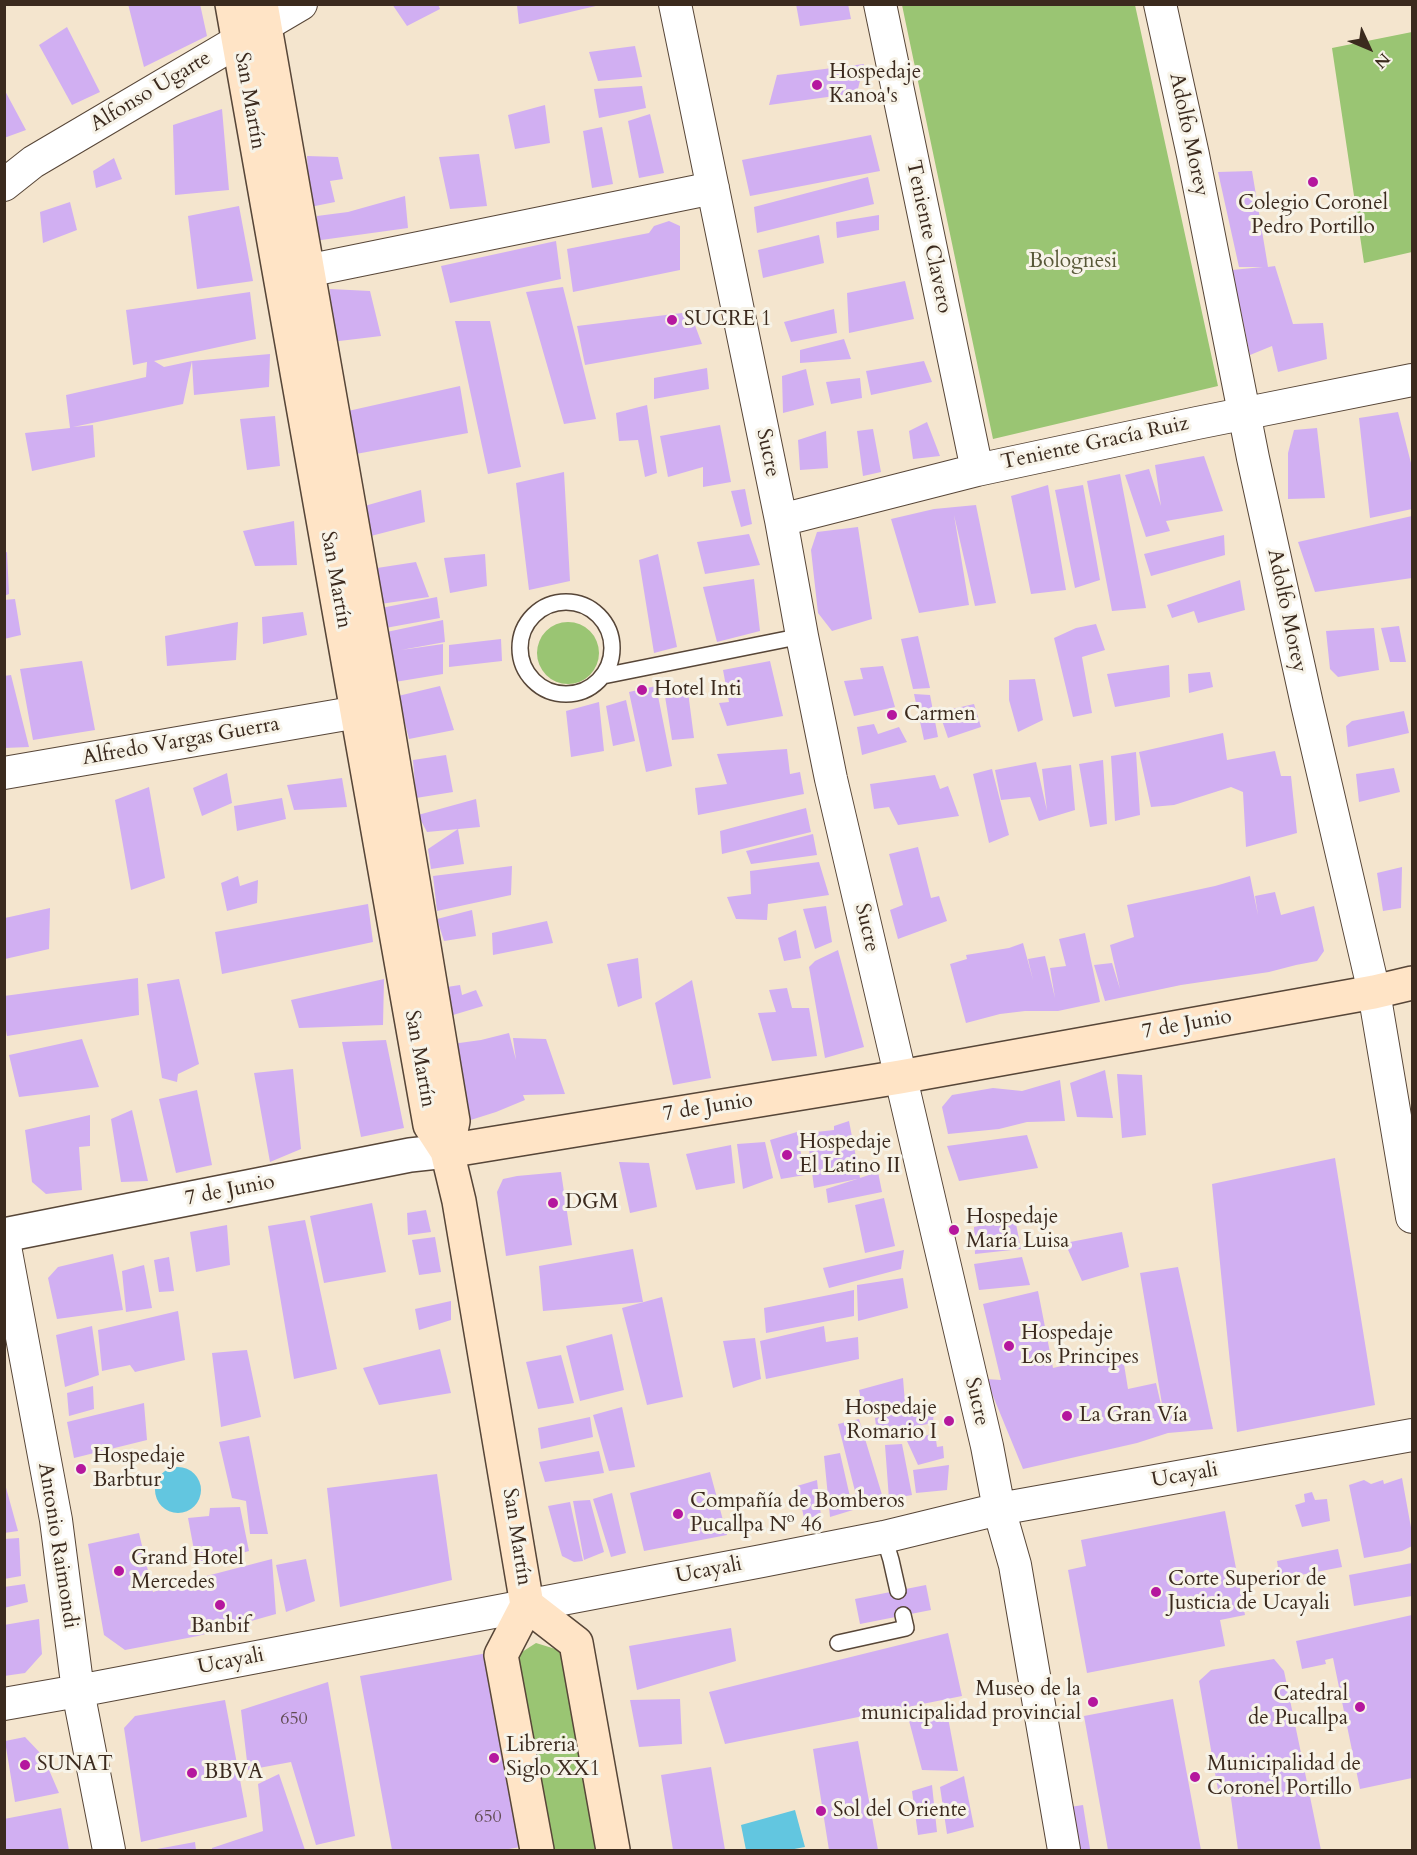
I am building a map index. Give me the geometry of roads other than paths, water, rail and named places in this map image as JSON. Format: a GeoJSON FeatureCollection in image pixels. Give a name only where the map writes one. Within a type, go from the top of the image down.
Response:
{"type":"FeatureCollection","features":[{"type":"Feature","properties":{"kind":"main road","name":"San Martín"},"geometry":{"type":"LineString","coordinates":[[232,4],[255,24],[294,273],[371,709],[430,1125],[447,1151],[459,1201],[527,1605],[501,1655],[537,1851]]}},
{"type":"Feature","properties":{"kind":"main road","name":"7 de Junio"},"geometry":{"type":"LineString","coordinates":[[447,1151],[900,1077],[1374,992],[1413,983]]}},
{"type":"Feature","properties":{"kind":"main road","name":"San Martín"},"geometry":{"type":"LineString","coordinates":[[527,1605],[576,1643],[613,1851]]}},
{"type":"Feature","properties":{"kind":"street","name":"Alfonso Ugarte"},"geometry":{"type":"LineString","coordinates":[[4,185],[33,162],[255,24],[301,4]]}},
{"type":"Feature","properties":{"kind":"street","name":"Sucre"},"geometry":{"type":"LineString","coordinates":[[675,4],[781,520],[831,779],[987,1446],[999,1509],[1015,1565],[1049,1715],[1064,1851]]}},
{"type":"Feature","properties":{"kind":"street","name":"Teniente Clavero"},"geometry":{"type":"LineString","coordinates":[[880,4],[977,470]]}},
{"type":"Feature","properties":{"kind":"street","name":"Adolfo Morey"},"geometry":{"type":"LineString","coordinates":[[1160,4],[1193,155],[1244,414],[1307,704],[1374,992],[1413,1216]]}},
{"type":"Feature","properties":{"kind":"street"},"geometry":{"type":"LineString","coordinates":[[294,273],[713,188]]}},
{"type":"Feature","properties":{"kind":"street","name":"Teniente Gracía Ruiz"},"geometry":{"type":"LineString","coordinates":[[781,520],[977,470],[1413,380]]}},
{"type":"Feature","properties":{"kind":"street","name":"Alfredo Vargas Guerra"},"geometry":{"type":"LineString","coordinates":[[4,773],[371,709]]}},
{"type":"Feature","properties":{"kind":"street","name":"7 de Junio"},"geometry":{"type":"LineString","coordinates":[[4,1235],[410,1155],[447,1151]]}},
{"type":"Feature","properties":{"kind":"street","name":"Antonio Raimondi"},"geometry":{"type":"LineString","coordinates":[[4,1241],[56,1520],[78,1691],[109,1851]]}},
{"type":"Feature","properties":{"kind":"street","name":"Ucayali"},"geometry":{"type":"LineString","coordinates":[[4,1704],[884,1537],[999,1509],[1413,1436]]}},
{"type":"Feature","properties":{"kind":"lane"},"geometry":{"type":"LineString","coordinates":[[603,676],[610,663],[612,648],[610,633],[603,619],[592,609],[578,603],[563,602],[548,606],[535,614],[523,634],[520,656],[526,671],[535,682],[548,691],[562,694],[572,694],[592,687],[603,676],[802,636]]}},
{"type":"Feature","properties":{"kind":"lane"},"geometry":{"type":"LineString","coordinates":[[884,1537],[898,1591]]}},
{"type":"Feature","properties":{"kind":"lane"},"geometry":{"type":"LineString","coordinates":[[838,1643],[906,1628],[903,1615]]}},
{"type":"Feature","properties":{"kind":"water"},"geometry":{"type":"Polygon","coordinates":[[[178,1467],[194,1474],[201,1490],[194,1506],[178,1513],[162,1506],[155,1490],[162,1474],[178,1467]]]}},
{"type":"Feature","properties":{"kind":"water"},"geometry":{"type":"Polygon","coordinates":[[[795,1810],[805,1847],[789,1850],[746,1850],[741,1825],[795,1810]]]}},
{"type":"Feature","properties":{"kind":"place","name":"Hospedaje Kanoa's"},"geometry":{"type":"Point","coordinates":[817,85]}},
{"type":"Feature","properties":{"kind":"place","name":"Colegio Coronel Pedro Portillo"},"geometry":{"type":"Point","coordinates":[1313,182]}},
{"type":"Feature","properties":{"kind":"place","name":"SUCRE 1"},"geometry":{"type":"Point","coordinates":[672,320]}},
{"type":"Feature","properties":{"kind":"place","name":"Hotel Inti"},"geometry":{"type":"Point","coordinates":[642,690]}},
{"type":"Feature","properties":{"kind":"place","name":"Carmen"},"geometry":{"type":"Point","coordinates":[892,715]}},
{"type":"Feature","properties":{"kind":"place","name":"Hospedaje El Latino II"},"geometry":{"type":"Point","coordinates":[787,1155]}},
{"type":"Feature","properties":{"kind":"place","name":"DGM"},"geometry":{"type":"Point","coordinates":[553,1203]}},
{"type":"Feature","properties":{"kind":"place","name":"Hospedaje María Luisa"},"geometry":{"type":"Point","coordinates":[954,1230]}},
{"type":"Feature","properties":{"kind":"place","name":"Hospedaje Los Principes"},"geometry":{"type":"Point","coordinates":[1009,1346]}},
{"type":"Feature","properties":{"kind":"place","name":"La Gran Vía"},"geometry":{"type":"Point","coordinates":[1067,1416]}},
{"type":"Feature","properties":{"kind":"place","name":"Hospedaje Romario I"},"geometry":{"type":"Point","coordinates":[949,1421]}},
{"type":"Feature","properties":{"kind":"place","name":"Hospedaje Barbtur"},"geometry":{"type":"Point","coordinates":[81,1469]}},
{"type":"Feature","properties":{"kind":"place","name":"Compañía de Bomberos Pucallpa Nº 46"},"geometry":{"type":"Point","coordinates":[678,1514]}},
{"type":"Feature","properties":{"kind":"place","name":"Grand Hotel Mercedes"},"geometry":{"type":"Point","coordinates":[119,1571]}},
{"type":"Feature","properties":{"kind":"place","name":"Corte Superior de Justicia de Ucayali"},"geometry":{"type":"Point","coordinates":[1156,1592]}},
{"type":"Feature","properties":{"kind":"place","name":"Banbif"},"geometry":{"type":"Point","coordinates":[220,1605]}},
{"type":"Feature","properties":{"kind":"place","name":"Museo de la municipalidad provincial"},"geometry":{"type":"Point","coordinates":[1093,1702]}},
{"type":"Feature","properties":{"kind":"place","name":"Catedral de Pucallpa"},"geometry":{"type":"Point","coordinates":[1360,1707]}},
{"type":"Feature","properties":{"kind":"place","name":"Libreria Siglo XX1"},"geometry":{"type":"Point","coordinates":[494,1758]}},
{"type":"Feature","properties":{"kind":"place","name":"SUNAT"},"geometry":{"type":"Point","coordinates":[25,1765]}},
{"type":"Feature","properties":{"kind":"place","name":"BBVA"},"geometry":{"type":"Point","coordinates":[192,1773]}},
{"type":"Feature","properties":{"kind":"place","name":"Municipalidad de Coronel Portillo"},"geometry":{"type":"Point","coordinates":[1195,1777]}},
{"type":"Feature","properties":{"kind":"place","name":"Sol del Oriente"},"geometry":{"type":"Point","coordinates":[821,1811]}},
{"type":"Feature","properties":{"kind":"park label","name":"Bolognesi"},"geometry":{"type":"Point","coordinates":[1073,262]}}]}
